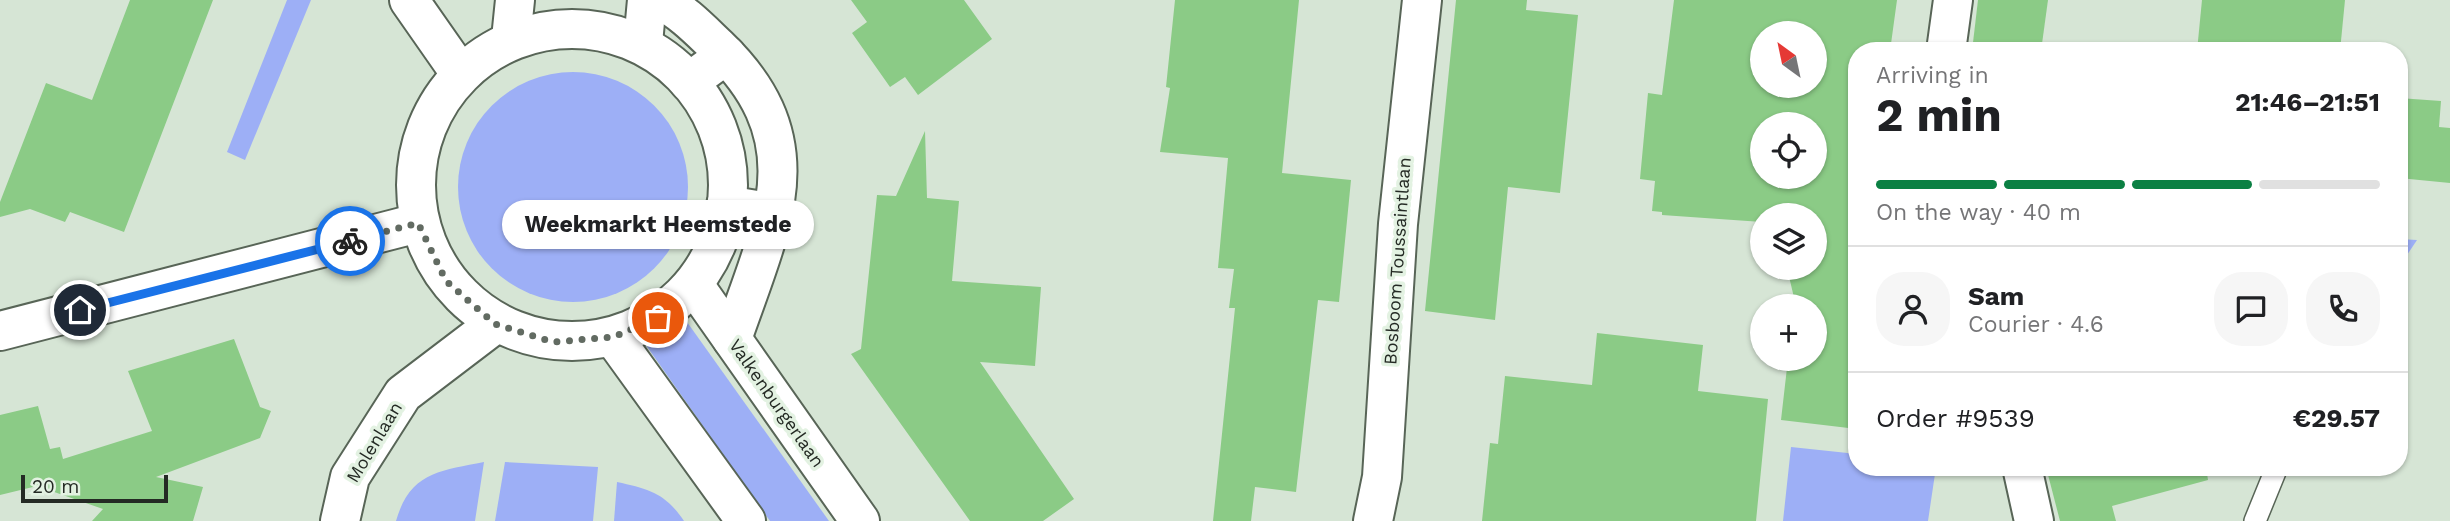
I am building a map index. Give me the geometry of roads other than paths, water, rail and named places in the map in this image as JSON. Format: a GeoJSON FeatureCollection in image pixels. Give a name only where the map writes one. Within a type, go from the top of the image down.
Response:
{"type":"FeatureCollection","features":[{"type":"Feature","properties":{"kind":"street"},"geometry":{"type":"LineString","coordinates":[[409,0],[460,73]]}},
{"type":"Feature","properties":{"kind":"street"},"geometry":{"type":"LineString","coordinates":[[510,39],[515,0]]}},
{"type":"Feature","properties":{"kind":"street"},"geometry":{"type":"LineString","coordinates":[[643,43],[647,0]]}},
{"type":"Feature","properties":{"kind":"street"},"geometry":{"type":"LineString","coordinates":[[660,0],[678,9],[726,55],[765,106],[779,163],[775,212],[732,339]]}},
{"type":"Feature","properties":{"kind":"street","name":"Bosboom Toussaintlaan"},"geometry":{"type":"LineString","coordinates":[[1373,521],[1382,477],[1398,224],[1422,0]]}},
{"type":"Feature","properties":{"kind":"street"},"geometry":{"type":"LineString","coordinates":[[1947,42],[1953,0]]}},
{"type":"Feature","properties":{"kind":"street"},"geometry":{"type":"LineString","coordinates":[[566,27],[643,43],[675,65],[713,113],[730,171],[723,232],[694,285],[658,318],[613,337],[553,342],[495,324],[446,281],[418,223],[414,172],[427,121],[460,73],[510,39],[566,27]]}},
{"type":"Feature","properties":{"kind":"street"},"geometry":{"type":"LineString","coordinates":[[689,82],[726,55]]}},
{"type":"Feature","properties":{"kind":"street"},"geometry":{"type":"LineString","coordinates":[[726,205],[775,212]]}},
{"type":"Feature","properties":{"kind":"street"},"geometry":{"type":"LineString","coordinates":[[0,331],[418,223]]}},
{"type":"Feature","properties":{"kind":"street","name":"Valkenburgerlaan"},"geometry":{"type":"LineString","coordinates":[[694,285],[860,521]]}},
{"type":"Feature","properties":{"kind":"street","name":"Molenlaan"},"geometry":{"type":"LineString","coordinates":[[340,521],[350,477],[403,394],[495,324]]}},
{"type":"Feature","properties":{"kind":"street"},"geometry":{"type":"LineString","coordinates":[[613,337],[746,521]]}},
{"type":"Feature","properties":{"kind":"street"},"geometry":{"type":"LineString","coordinates":[[2024,476],[2034,521]]}},
{"type":"Feature","properties":{"kind":"lane"},"geometry":{"type":"LineString","coordinates":[[2255,521],[2273,476]]}},
{"type":"Feature","properties":{"kind":"place","name":"Weekmarkt Heemstede"},"geometry":{"type":"Point","coordinates":[658,318]}}]}
